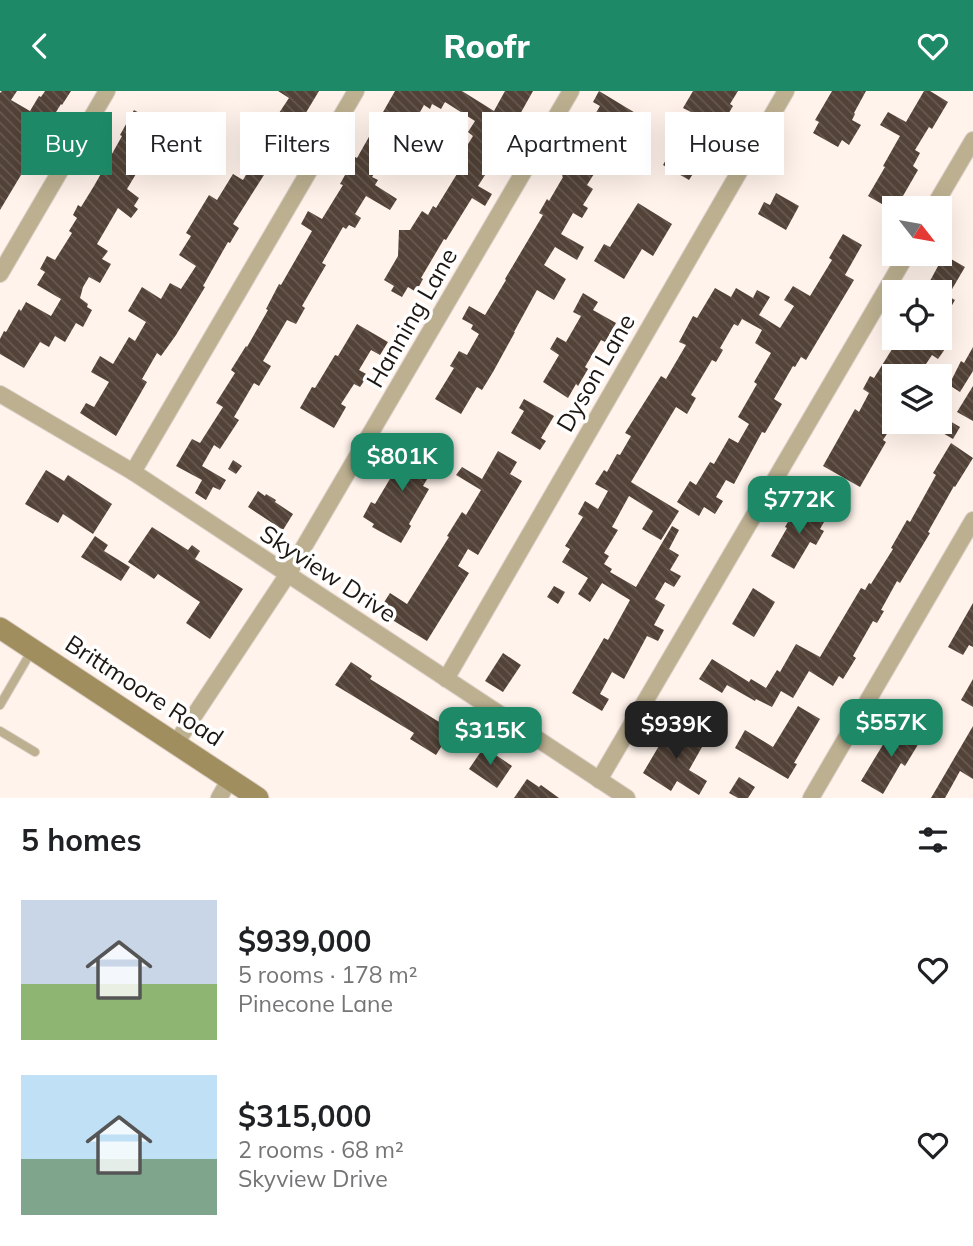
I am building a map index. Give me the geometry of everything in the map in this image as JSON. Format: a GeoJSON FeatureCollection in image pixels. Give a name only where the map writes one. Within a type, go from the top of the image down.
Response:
{"type":"FeatureCollection","features":[{"type":"Feature","properties":{"kind":"main road","name":"Brittmoore Road"},"geometry":{"type":"LineString","coordinates":[[0,628],[258,798]]}},
{"type":"Feature","properties":{"kind":"street"},"geometry":{"type":"LineString","coordinates":[[0,274],[107,91]]}},
{"type":"Feature","properties":{"kind":"street"},"geometry":{"type":"LineString","coordinates":[[133,472],[356,91]]}},
{"type":"Feature","properties":{"kind":"street","name":"Hanning Lane"},"geometry":{"type":"LineString","coordinates":[[176,743],[288,574],[571,91]]}},
{"type":"Feature","properties":{"kind":"street","name":"Dyson Lane"},"geometry":{"type":"LineString","coordinates":[[446,679],[786,91]]}},
{"type":"Feature","properties":{"kind":"street"},"geometry":{"type":"LineString","coordinates":[[940,196],[973,141]]}},
{"type":"Feature","properties":{"kind":"street"},"geometry":{"type":"LineString","coordinates":[[599,780],[900,266]]}},
{"type":"Feature","properties":{"kind":"street","name":"Skyview Drive"},"geometry":{"type":"LineString","coordinates":[[0,394],[133,472],[627,798]]}},
{"type":"Feature","properties":{"kind":"street"},"geometry":{"type":"LineString","coordinates":[[811,798],[973,520]]}},
{"type":"Feature","properties":{"kind":"street"},"geometry":{"type":"LineString","coordinates":[[219,798],[230,779]]}},
{"type":"Feature","properties":{"kind":"lane"},"geometry":{"type":"LineString","coordinates":[[0,705],[33,649]]}},
{"type":"Feature","properties":{"kind":"lane"},"geometry":{"type":"LineString","coordinates":[[0,731],[35,752]]}},
{"type":"Feature","properties":{"kind":"building"},"geometry":{"type":"Polygon","coordinates":[[[17,91],[11,100],[30,111],[45,91],[71,91],[56,112],[21,112],[21,175],[0,210],[0,93],[17,91]]]}},
{"type":"Feature","properties":{"kind":"building"},"geometry":{"type":"Polygon","coordinates":[[[278,91],[319,91],[306,112],[280,112],[289,98],[278,91]]]}},
{"type":"Feature","properties":{"kind":"building"},"geometry":{"type":"Polygon","coordinates":[[[395,91],[462,91],[494,111],[505,91],[533,91],[521,112],[482,112],[482,175],[485,175],[478,186],[492,194],[485,206],[472,198],[446,240],[444,239],[421,278],[423,279],[416,292],[408,287],[402,297],[391,291],[394,286],[384,280],[398,256],[399,230],[410,230],[422,211],[428,215],[433,206],[436,208],[456,175],[468,175],[468,144],[473,136],[468,132],[475,121],[468,117],[468,112],[461,112],[445,102],[441,109],[432,104],[430,109],[424,105],[420,112],[383,112],[395,91]]]}},
{"type":"Feature","properties":{"kind":"building"},"geometry":{"type":"Polygon","coordinates":[[[599,91],[634,112],[596,112],[600,106],[593,102],[599,91]]]}},
{"type":"Feature","properties":{"kind":"building"},"geometry":{"type":"Polygon","coordinates":[[[693,91],[738,91],[730,104],[733,106],[729,112],[691,112],[683,108],[693,91]]]}},
{"type":"Feature","properties":{"kind":"building"},"geometry":{"type":"Polygon","coordinates":[[[832,91],[866,91],[852,120],[861,125],[849,145],[842,140],[838,147],[813,133],[819,122],[815,120],[832,91]]]}},
{"type":"Feature","properties":{"kind":"building"},"geometry":{"type":"Polygon","coordinates":[[[924,91],[930,91],[948,102],[932,129],[929,127],[915,150],[920,153],[913,166],[918,170],[903,196],[882,196],[882,204],[868,196],[900,136],[880,125],[888,112],[906,122],[924,91]]]}},
{"type":"Feature","properties":{"kind":"building"},"geometry":{"type":"Polygon","coordinates":[[[126,124],[126,175],[135,175],[127,189],[139,198],[134,206],[138,209],[131,218],[118,208],[97,244],[108,251],[102,259],[111,264],[100,283],[89,277],[83,287],[80,298],[92,310],[83,327],[76,323],[65,342],[55,336],[49,347],[40,342],[24,368],[0,354],[0,339],[26,302],[51,316],[61,299],[37,285],[45,272],[40,269],[47,256],[55,260],[72,233],[69,231],[77,218],[73,215],[78,205],[81,207],[100,175],[112,175],[112,154],[122,136],[120,135],[126,124]]]}},
{"type":"Feature","properties":{"kind":"building"},"geometry":{"type":"Polygon","coordinates":[[[369,137],[369,175],[378,180],[375,185],[397,199],[390,210],[366,196],[355,214],[361,218],[355,228],[349,225],[346,229],[343,227],[322,263],[326,265],[302,306],[305,308],[296,324],[287,320],[263,361],[271,366],[259,386],[254,383],[234,417],[239,420],[220,449],[214,445],[202,466],[226,480],[220,490],[213,487],[206,500],[195,493],[202,480],[176,466],[192,439],[200,443],[223,407],[216,403],[235,373],[231,370],[247,347],[279,284],[281,285],[312,231],[301,224],[308,211],[322,219],[343,185],[340,184],[345,175],[355,175],[355,157],[357,158],[369,137]]]}},
{"type":"Feature","properties":{"kind":"building"},"geometry":{"type":"Polygon","coordinates":[[[233,174],[243,180],[246,175],[264,175],[233,224],[239,228],[230,243],[228,242],[203,286],[205,287],[176,335],[161,356],[157,353],[142,379],[147,382],[116,436],[80,413],[86,403],[94,407],[109,382],[91,372],[100,356],[113,364],[129,337],[135,341],[146,322],[128,311],[142,287],[161,299],[170,283],[181,289],[196,266],[179,255],[191,236],[186,233],[209,195],[217,200],[233,174]]]}},
{"type":"Feature","properties":{"kind":"building"},"geometry":{"type":"Polygon","coordinates":[[[593,175],[587,185],[593,189],[583,205],[588,208],[582,218],[573,213],[561,234],[584,247],[577,260],[555,247],[544,265],[566,279],[554,300],[537,290],[482,390],[477,387],[461,414],[435,399],[454,368],[450,366],[459,351],[467,355],[479,334],[471,329],[473,325],[462,319],[469,306],[485,315],[543,215],[539,213],[547,199],[549,201],[562,176],[593,175]]]}},
{"type":"Feature","properties":{"kind":"building"},"geometry":{"type":"Polygon","coordinates":[[[776,193],[799,206],[786,230],[758,214],[764,202],[770,205],[776,193]]]}},
{"type":"Feature","properties":{"kind":"building"},"geometry":{"type":"Polygon","coordinates":[[[638,203],[672,224],[653,256],[642,249],[624,279],[594,261],[604,244],[610,247],[638,203]]]}},
{"type":"Feature","properties":{"kind":"building"},"geometry":{"type":"Polygon","coordinates":[[[843,234],[862,245],[845,275],[854,280],[806,360],[801,357],[795,367],[793,366],[774,399],[782,404],[765,433],[762,432],[734,484],[726,480],[716,497],[723,501],[715,514],[704,507],[699,516],[677,502],[690,481],[696,485],[710,462],[714,464],[729,438],[738,443],[749,424],[738,417],[771,353],[755,343],[762,330],[742,319],[738,326],[734,324],[720,348],[723,350],[716,362],[712,360],[691,395],[696,398],[687,414],[676,407],[631,482],[679,511],[661,540],[642,529],[653,511],[629,496],[612,527],[618,530],[604,553],[609,556],[604,564],[612,569],[610,572],[636,587],[672,526],[679,530],[669,549],[679,555],[670,570],[681,576],[674,587],[665,582],[655,599],[665,605],[654,625],[664,630],[658,641],[647,636],[624,679],[612,672],[600,694],[609,699],[602,711],[572,693],[604,638],[608,640],[630,600],[602,583],[590,602],[578,594],[588,578],[562,562],[570,549],[565,546],[583,517],[578,514],[585,501],[598,509],[608,491],[595,484],[604,470],[607,472],[617,454],[620,455],[631,436],[625,433],[661,376],[666,379],[686,345],[679,342],[693,316],[697,318],[715,288],[731,297],[736,288],[753,298],[757,290],[770,297],[759,315],[780,328],[794,306],[784,300],[793,286],[810,296],[832,260],[829,258],[843,234]]]}},
{"type":"Feature","properties":{"kind":"building"},"geometry":{"type":"Polygon","coordinates":[[[952,260],[965,267],[952,289],[952,280],[930,280],[938,266],[952,266],[952,260]]]}},
{"type":"Feature","properties":{"kind":"building"},"geometry":{"type":"Polygon","coordinates":[[[583,293],[598,302],[593,310],[616,323],[605,342],[601,340],[585,367],[588,369],[568,398],[543,382],[559,355],[550,349],[557,337],[566,342],[581,316],[573,312],[583,293]]]}},
{"type":"Feature","properties":{"kind":"building"},"geometry":{"type":"Polygon","coordinates":[[[357,324],[388,342],[380,355],[371,350],[359,370],[368,375],[360,387],[354,384],[341,404],[346,407],[334,428],[300,408],[335,355],[338,356],[357,324]]]}},
{"type":"Feature","properties":{"kind":"building"},"geometry":{"type":"Polygon","coordinates":[[[973,347],[973,371],[960,392],[952,387],[952,379],[961,361],[964,363],[973,347]]]}},
{"type":"Feature","properties":{"kind":"building"},"geometry":{"type":"Polygon","coordinates":[[[892,350],[944,350],[938,359],[932,355],[926,364],[883,364],[892,350]]]}},
{"type":"Feature","properties":{"kind":"building"},"geometry":{"type":"Polygon","coordinates":[[[882,365],[882,434],[887,434],[883,440],[886,442],[860,487],[823,466],[855,409],[859,412],[869,393],[863,389],[870,376],[874,378],[882,365]]]}},
{"type":"Feature","properties":{"kind":"building"},"geometry":{"type":"Polygon","coordinates":[[[973,386],[973,421],[957,412],[973,386]]]}},
{"type":"Feature","properties":{"kind":"building"},"geometry":{"type":"Polygon","coordinates":[[[524,399],[554,416],[541,438],[546,441],[540,450],[511,433],[524,411],[519,408],[524,399]]]}},
{"type":"Feature","properties":{"kind":"building"},"geometry":{"type":"Polygon","coordinates":[[[952,422],[960,427],[953,439],[944,434],[952,434],[952,422]]]}},
{"type":"Feature","properties":{"kind":"building"},"geometry":{"type":"Polygon","coordinates":[[[406,440],[439,459],[423,486],[429,489],[401,543],[372,527],[374,524],[363,517],[371,502],[375,504],[403,457],[398,454],[406,440]]]}},
{"type":"Feature","properties":{"kind":"building"},"geometry":{"type":"Polygon","coordinates":[[[951,443],[973,458],[954,486],[900,583],[897,581],[877,623],[873,621],[843,679],[839,676],[833,686],[809,671],[793,698],[781,691],[772,707],[727,685],[722,693],[699,679],[712,659],[749,682],[751,679],[766,688],[777,670],[780,672],[796,644],[820,657],[861,588],[865,590],[869,583],[871,584],[907,520],[910,522],[936,475],[933,473],[951,443]]]}},
{"type":"Feature","properties":{"kind":"building"},"geometry":{"type":"Polygon","coordinates":[[[498,451],[517,462],[510,474],[522,481],[478,555],[468,549],[458,566],[469,573],[427,641],[389,618],[392,614],[381,607],[390,593],[407,604],[462,512],[466,515],[481,490],[456,475],[462,467],[482,479],[498,451]]]}},
{"type":"Feature","properties":{"kind":"building"},"geometry":{"type":"Polygon","coordinates":[[[233,460],[242,466],[236,474],[228,469],[233,460]]]}},
{"type":"Feature","properties":{"kind":"building"},"geometry":{"type":"Polygon","coordinates":[[[46,470],[64,481],[68,475],[112,504],[93,534],[63,514],[58,523],[25,504],[46,470]]]}},
{"type":"Feature","properties":{"kind":"building"},"geometry":{"type":"Polygon","coordinates":[[[258,491],[276,500],[275,502],[293,514],[283,530],[248,507],[258,491]]]}},
{"type":"Feature","properties":{"kind":"building"},"geometry":{"type":"Polygon","coordinates":[[[805,504],[820,513],[817,518],[824,522],[820,529],[824,531],[816,545],[810,542],[794,569],[771,556],[796,508],[800,511],[805,504]]]}},
{"type":"Feature","properties":{"kind":"building"},"geometry":{"type":"Polygon","coordinates":[[[152,527],[188,550],[192,545],[200,551],[195,559],[243,589],[210,639],[186,623],[200,602],[158,574],[154,579],[128,562],[152,527]]]}},
{"type":"Feature","properties":{"kind":"building"},"geometry":{"type":"Polygon","coordinates":[[[95,536],[108,545],[104,551],[130,567],[121,581],[81,557],[95,536]]]}},
{"type":"Feature","properties":{"kind":"building"},"geometry":{"type":"Polygon","coordinates":[[[554,586],[565,592],[558,604],[547,597],[554,586]]]}},
{"type":"Feature","properties":{"kind":"building"},"geometry":{"type":"Polygon","coordinates":[[[753,588],[775,602],[754,637],[732,624],[753,588]]]}},
{"type":"Feature","properties":{"kind":"building"},"geometry":{"type":"Polygon","coordinates":[[[973,603],[973,647],[969,645],[963,655],[948,647],[973,603]]]}},
{"type":"Feature","properties":{"kind":"building"},"geometry":{"type":"Polygon","coordinates":[[[503,653],[521,665],[503,692],[485,681],[503,653]]]}},
{"type":"Feature","properties":{"kind":"building"},"geometry":{"type":"Polygon","coordinates":[[[351,662],[372,676],[370,679],[452,730],[436,755],[410,739],[414,733],[335,685],[351,662]]]}},
{"type":"Feature","properties":{"kind":"building"},"geometry":{"type":"Polygon","coordinates":[[[973,679],[973,707],[961,700],[973,679]]]}},
{"type":"Feature","properties":{"kind":"building"},"geometry":{"type":"Polygon","coordinates":[[[798,706],[820,719],[794,763],[797,764],[788,779],[735,748],[745,730],[773,747],[798,706]]]}},
{"type":"Feature","properties":{"kind":"building"},"geometry":{"type":"Polygon","coordinates":[[[673,722],[695,735],[692,741],[702,747],[689,770],[707,781],[699,795],[677,781],[671,791],[643,773],[673,722]]]}},
{"type":"Feature","properties":{"kind":"building"},"geometry":{"type":"Polygon","coordinates":[[[902,726],[922,738],[905,766],[901,763],[883,794],[861,781],[890,733],[896,736],[902,726]]]}},
{"type":"Feature","properties":{"kind":"building"},"geometry":{"type":"Polygon","coordinates":[[[973,726],[973,779],[960,771],[945,798],[931,798],[973,726]]]}},
{"type":"Feature","properties":{"kind":"building"},"geometry":{"type":"Polygon","coordinates":[[[484,747],[512,766],[497,788],[469,769],[484,747]]]}},
{"type":"Feature","properties":{"kind":"building"},"geometry":{"type":"Polygon","coordinates":[[[739,777],[755,787],[748,798],[738,798],[729,793],[739,777]]]}},
{"type":"Feature","properties":{"kind":"building"},"geometry":{"type":"Polygon","coordinates":[[[527,779],[539,787],[541,785],[559,798],[514,798],[527,779]]]}}]}
